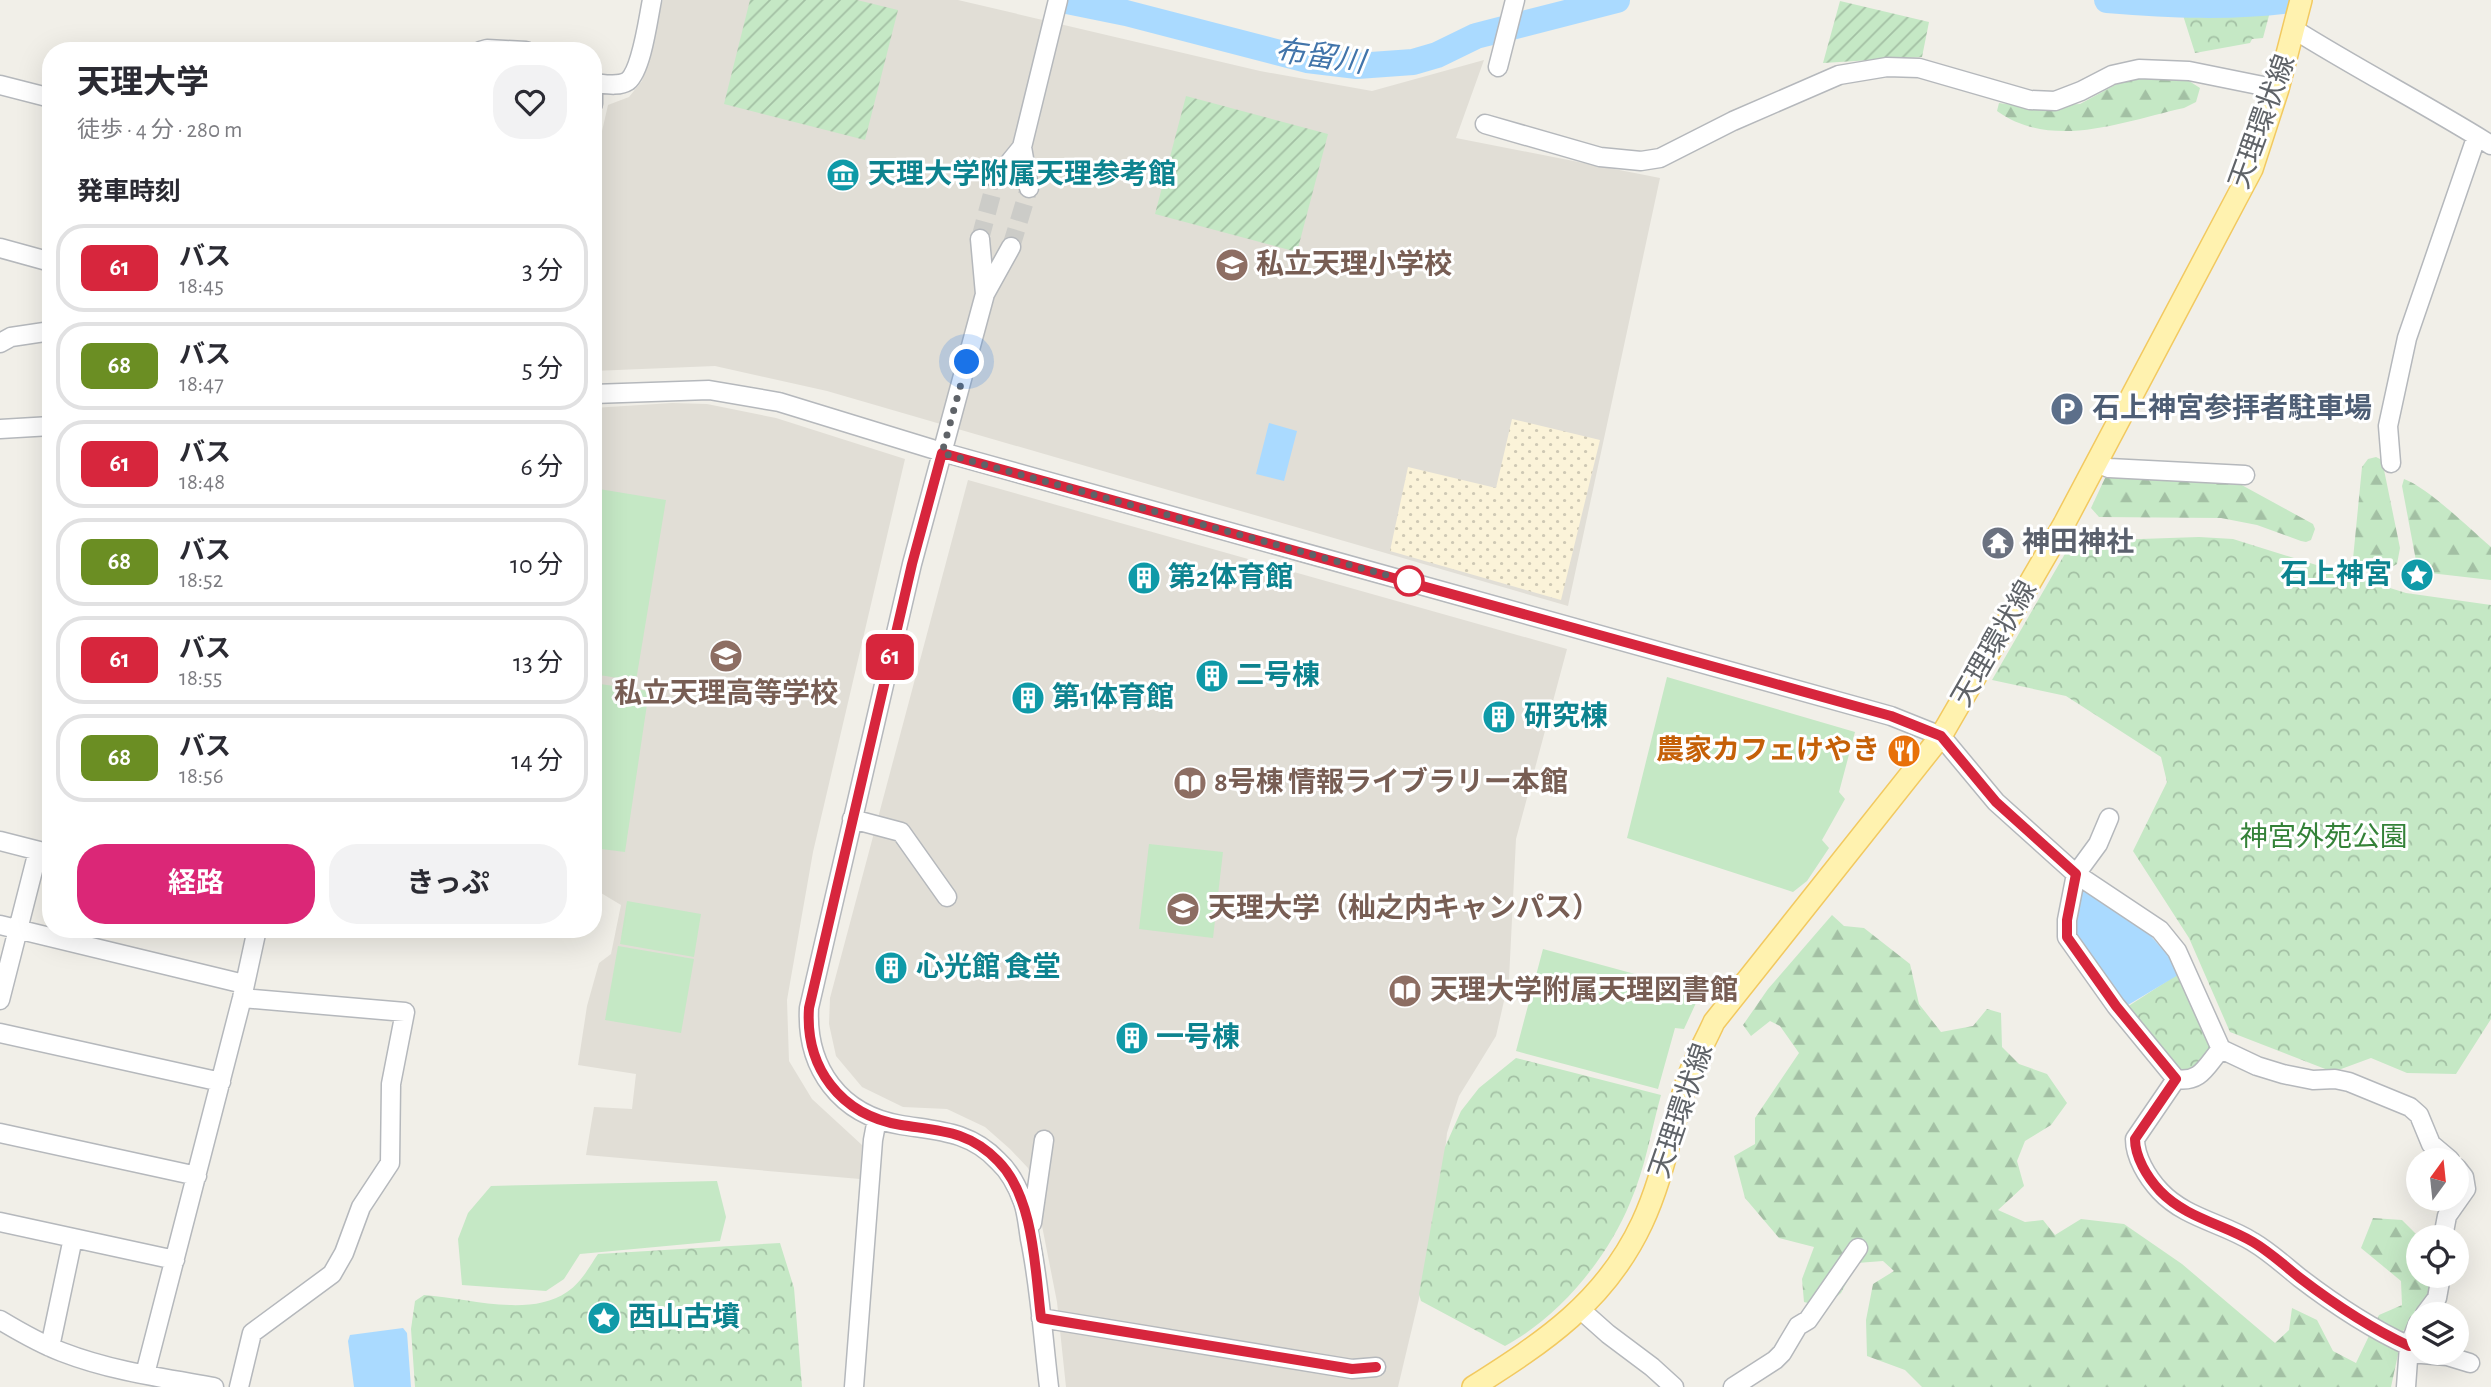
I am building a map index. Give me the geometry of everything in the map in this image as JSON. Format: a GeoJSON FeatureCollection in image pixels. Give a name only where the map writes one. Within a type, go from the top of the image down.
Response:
{"type":"FeatureCollection","features":[{"type":"Feature","properties":{"kind":"main road","name":"天理環状線"},"geometry":{"type":"LineString","coordinates":[[1472,1387],[1545,1340],[1581,1310],[1628,1250],[1655,1191],[1690,1074],[1714,1022],[1941,736],[2064,524],[2252,169],[2298,15]]}},
{"type":"Feature","properties":{"kind":"street"},"geometry":{"type":"LineString","coordinates":[[602,83],[612,85],[627,82],[636,70],[652,0]]}},
{"type":"Feature","properties":{"kind":"street"},"geometry":{"type":"LineString","coordinates":[[1028,188],[1022,147],[1058,0]]}},
{"type":"Feature","properties":{"kind":"street"},"geometry":{"type":"LineString","coordinates":[[1498,67],[1515,0]]}},
{"type":"Feature","properties":{"kind":"street"},"geometry":{"type":"LineString","coordinates":[[2298,15],[2361,71],[2452,120],[2484,141],[2407,338],[2388,426],[2391,463]]}},
{"type":"Feature","properties":{"kind":"street"},"geometry":{"type":"LineString","coordinates":[[1485,124],[1600,157],[1641,161],[1660,158],[1733,121],[1839,75],[1887,68],[1919,68],[2030,100],[2055,101],[2112,75],[2139,69],[2189,71],[2278,89]]}},
{"type":"Feature","properties":{"kind":"street"},"geometry":{"type":"LineString","coordinates":[[0,85],[42,96]]}},
{"type":"Feature","properties":{"kind":"street"},"geometry":{"type":"LineString","coordinates":[[996,179],[1022,147]]}},
{"type":"Feature","properties":{"kind":"street"},"geometry":{"type":"LineString","coordinates":[[980,239],[985,294]]}},
{"type":"Feature","properties":{"kind":"street"},"geometry":{"type":"LineString","coordinates":[[1011,247],[985,294],[912,564],[809,1008],[807,1030],[814,1057],[827,1082],[845,1100],[877,1119],[952,1132],[974,1142],[998,1160],[1012,1179],[1023,1202],[1030,1237],[1049,1387]]}},
{"type":"Feature","properties":{"kind":"street"},"geometry":{"type":"LineString","coordinates":[[0,248],[42,260]]}},
{"type":"Feature","properties":{"kind":"street"},"geometry":{"type":"LineString","coordinates":[[0,343],[19,335],[42,332]]}},
{"type":"Feature","properties":{"kind":"street"},"geometry":{"type":"LineString","coordinates":[[602,394],[709,390],[779,402],[942,453],[1891,716],[1941,736],[1996,802],[2076,874],[2160,930],[2177,951],[2221,1049],[2257,1066],[2283,1074],[2313,1080],[2334,1079],[2349,1082],[2410,1107],[2419,1115],[2431,1144],[2436,1148]]}},
{"type":"Feature","properties":{"kind":"street"},"geometry":{"type":"LineString","coordinates":[[0,429],[42,427]]}},
{"type":"Feature","properties":{"kind":"street"},"geometry":{"type":"LineString","coordinates":[[2096,463],[2109,468],[2245,475]]}},
{"type":"Feature","properties":{"kind":"street"},"geometry":{"type":"LineString","coordinates":[[2109,818],[2098,844],[2076,874],[2067,920],[2067,937],[2116,1006],[2176,1079],[2189,1081],[2198,1076],[2221,1049]]}},
{"type":"Feature","properties":{"kind":"street"},"geometry":{"type":"LineString","coordinates":[[852,819],[901,832],[947,897]]}},
{"type":"Feature","properties":{"kind":"street"},"geometry":{"type":"LineString","coordinates":[[0,841],[42,851]]}},
{"type":"Feature","properties":{"kind":"street"},"geometry":{"type":"LineString","coordinates":[[0,1000],[8,927],[42,858]]}},
{"type":"Feature","properties":{"kind":"street"},"geometry":{"type":"LineString","coordinates":[[8,927],[42,936]]}},
{"type":"Feature","properties":{"kind":"street"},"geometry":{"type":"LineString","coordinates":[[48,938],[243,991],[405,1012],[391,1084],[390,1163],[361,1207],[344,1253],[332,1274],[252,1333],[239,1387]]}},
{"type":"Feature","properties":{"kind":"street"},"geometry":{"type":"LineString","coordinates":[[134,1378],[175,1261],[255,938]]}},
{"type":"Feature","properties":{"kind":"street"},"geometry":{"type":"LineString","coordinates":[[0,1033],[221,1082]]}},
{"type":"Feature","properties":{"kind":"street"},"geometry":{"type":"LineString","coordinates":[[2176,1079],[2135,1139],[2135,1148],[2141,1163],[2161,1192],[2199,1218],[2253,1242],[2375,1331],[2406,1348]]}},
{"type":"Feature","properties":{"kind":"street"},"geometry":{"type":"LineString","coordinates":[[854,1387],[873,1140],[877,1119]]}},
{"type":"Feature","properties":{"kind":"street"},"geometry":{"type":"LineString","coordinates":[[0,1133],[197,1177]]}},
{"type":"Feature","properties":{"kind":"street"},"geometry":{"type":"LineString","coordinates":[[1030,1237],[1044,1140]]}},
{"type":"Feature","properties":{"kind":"street"},"geometry":{"type":"LineString","coordinates":[[0,1223],[175,1261]]}},
{"type":"Feature","properties":{"kind":"street"},"geometry":{"type":"LineString","coordinates":[[50,1347],[73,1238]]}},
{"type":"Feature","properties":{"kind":"street"},"geometry":{"type":"LineString","coordinates":[[1733,1387],[1782,1353],[1798,1326],[1808,1320],[1858,1248]]}},
{"type":"Feature","properties":{"kind":"street"},"geometry":{"type":"LineString","coordinates":[[1581,1310],[1674,1387]]}},
{"type":"Feature","properties":{"kind":"street"},"geometry":{"type":"LineString","coordinates":[[1041,1318],[1352,1369],[1376,1367]]}},
{"type":"Feature","properties":{"kind":"street"},"geometry":{"type":"LineString","coordinates":[[3,1326],[75,1357],[134,1378],[214,1387]]}},
{"type":"Feature","properties":{"kind":"street"},"geometry":{"type":"LineString","coordinates":[[2406,1387],[2408,1365]]}},
{"type":"Feature","properties":{"kind":"shaded area"},"geometry":{"type":"Polygon","coordinates":[[[663,0],[958,0],[1260,71],[1372,91],[1484,60],[1456,138],[1660,178],[1568,606],[827,391],[715,366],[602,371],[602,131],[608,105],[629,97],[642,81],[663,0]]]}},
{"type":"Feature","properties":{"kind":"shaded area","name":"私立天理高等学校"},"geometry":{"type":"Polygon","coordinates":[[[672,403],[707,404],[776,418],[905,459],[813,852],[787,1000],[789,1061],[812,1099],[862,1145],[860,1179],[586,1155],[594,1107],[632,1109],[636,1074],[578,1065],[587,1006],[599,963],[611,954],[621,905],[602,894],[602,407],[672,403]]]}},
{"type":"Feature","properties":{"kind":"shaded area","name":"天理大学（杣之内キャンパス）"},"geometry":{"type":"Polygon","coordinates":[[[968,480],[1567,649],[1516,839],[1509,979],[1496,1036],[1459,1096],[1447,1133],[1438,1219],[1398,1387],[1066,1387],[1057,1302],[1034,1185],[1028,1168],[985,1127],[947,1109],[903,1107],[862,1087],[836,1056],[829,1024],[830,998],[968,480]]]}},
{"type":"Feature","properties":{"kind":"green space"},"geometry":{"type":"Polygon","coordinates":[[[750,0],[857,0],[898,10],[865,140],[724,104],[750,0]]]}},
{"type":"Feature","properties":{"kind":"green space"},"geometry":{"type":"Polygon","coordinates":[[[1840,1],[1929,22],[1922,57],[1823,63],[1840,1]]]}},
{"type":"Feature","properties":{"kind":"green space"},"geometry":{"type":"Polygon","coordinates":[[[2271,8],[2263,38],[2195,53],[2181,9],[2271,8]]]}},
{"type":"Feature","properties":{"kind":"green space"},"geometry":{"type":"Polygon","coordinates":[[[2141,76],[2189,81],[2200,88],[2196,102],[2184,108],[2113,125],[2065,131],[2041,129],[2019,123],[1997,111],[1999,103],[2028,107],[2080,104],[2115,85],[2141,76]]]}},
{"type":"Feature","properties":{"kind":"green space"},"geometry":{"type":"Polygon","coordinates":[[[1186,96],[1328,134],[1297,252],[1155,214],[1186,96]]]}},
{"type":"Feature","properties":{"kind":"green space"},"geometry":{"type":"Polygon","coordinates":[[[2376,457],[2382,460],[2400,548],[2397,564],[2387,568],[2375,567],[2353,559],[2362,467],[2368,459],[2376,457]]]}},
{"type":"Feature","properties":{"kind":"green space"},"geometry":{"type":"Polygon","coordinates":[[[2113,476],[2238,483],[2313,524],[2315,529],[2311,540],[2306,542],[2257,525],[2221,518],[2099,517],[2091,508],[2105,478],[2113,476]]]}},
{"type":"Feature","properties":{"kind":"green space"},"geometry":{"type":"Polygon","coordinates":[[[2404,479],[2436,499],[2491,547],[2491,580],[2421,572],[2417,566],[2402,486],[2404,479]]]}},
{"type":"Feature","properties":{"kind":"green space"},"geometry":{"type":"Polygon","coordinates":[[[602,489],[666,500],[636,681],[602,675],[602,489]]]}},
{"type":"Feature","properties":{"kind":"green space","name":"神宮外苑公園"},"geometry":{"type":"Polygon","coordinates":[[[2199,537],[2233,539],[2406,593],[2491,605],[2491,1019],[2456,1074],[2407,1073],[2371,1058],[2333,1072],[2230,1032],[2189,938],[2133,851],[2167,782],[2161,757],[2066,696],[1992,680],[2066,552],[2074,554],[2082,541],[2199,537]]]}},
{"type":"Feature","properties":{"kind":"green space"},"geometry":{"type":"Polygon","coordinates":[[[1667,677],[1855,732],[1839,792],[1845,799],[1822,840],[1829,848],[1807,881],[1793,892],[1627,838],[1667,677]]]}},
{"type":"Feature","properties":{"kind":"green space"},"geometry":{"type":"Polygon","coordinates":[[[602,684],[649,691],[625,852],[602,849],[602,684]]]}},
{"type":"Feature","properties":{"kind":"green space"},"geometry":{"type":"Polygon","coordinates":[[[1149,844],[1223,852],[1213,938],[1139,929],[1149,844]]]}},
{"type":"Feature","properties":{"kind":"green space"},"geometry":{"type":"Polygon","coordinates":[[[627,901],[701,914],[694,957],[620,944],[627,901]]]}},
{"type":"Feature","properties":{"kind":"green space"},"geometry":{"type":"Polygon","coordinates":[[[1832,915],[1844,926],[1864,928],[1910,964],[1919,1004],[1941,1032],[1973,1026],[1987,1009],[2001,1013],[2002,1047],[2019,1064],[2047,1074],[2067,1103],[2051,1125],[2025,1141],[2017,1161],[2024,1186],[1998,1210],[2025,1222],[2043,1220],[2055,1235],[2081,1219],[2124,1224],[2182,1264],[2275,1343],[2289,1330],[2292,1308],[2317,1320],[2333,1351],[2356,1363],[2379,1315],[2402,1305],[2401,1281],[2361,1248],[2373,1218],[2402,1220],[2407,1225],[2406,1288],[2431,1288],[2424,1302],[2406,1302],[2406,1327],[2391,1387],[1922,1387],[1905,1370],[1867,1356],[1866,1320],[1873,1284],[1894,1271],[1883,1261],[1857,1263],[1841,1293],[1824,1307],[1804,1302],[1802,1279],[1814,1247],[1779,1238],[1745,1198],[1734,1156],[1755,1144],[1755,1118],[1799,1053],[1780,1026],[1770,1021],[1751,1036],[1743,1025],[1768,989],[1832,915]]]}},
{"type":"Feature","properties":{"kind":"green space"},"geometry":{"type":"Polygon","coordinates":[[[618,946],[694,959],[681,1033],[605,1020],[618,946]]]}},
{"type":"Feature","properties":{"kind":"green space"},"geometry":{"type":"Polygon","coordinates":[[[1543,949],[1701,992],[1684,1029],[1675,1028],[1658,1089],[1516,1051],[1543,949]]]}},
{"type":"Feature","properties":{"kind":"green space"},"geometry":{"type":"Polygon","coordinates":[[[2181,972],[2214,1044],[2194,1076],[2182,1076],[2124,1009],[2181,972]]]}},
{"type":"Feature","properties":{"kind":"green space"},"geometry":{"type":"Polygon","coordinates":[[[1516,1058],[1661,1095],[1635,1190],[1608,1245],[1595,1265],[1562,1303],[1525,1334],[1505,1346],[1421,1301],[1419,1294],[1445,1147],[1461,1111],[1479,1088],[1516,1058]]]}},
{"type":"Feature","properties":{"kind":"green space"},"geometry":{"type":"Polygon","coordinates":[[[717,1181],[726,1217],[720,1241],[580,1254],[564,1279],[546,1291],[462,1285],[458,1239],[468,1213],[491,1186],[717,1181]]]}},
{"type":"Feature","properties":{"kind":"green space","name":"西山古墳"},"geometry":{"type":"Polygon","coordinates":[[[780,1243],[794,1288],[802,1387],[415,1387],[411,1329],[415,1301],[424,1295],[498,1304],[535,1304],[552,1300],[567,1292],[598,1254],[780,1243]]]}},
{"type":"Feature","properties":{"kind":"sand"},"geometry":{"type":"Polygon","coordinates":[[[1512,419],[1600,440],[1561,600],[1390,551],[1408,467],[1496,488],[1512,419]]]}},
{"type":"Feature","properties":{"kind":"water"},"geometry":{"type":"Polygon","coordinates":[[[1269,423],[1297,431],[1284,481],[1256,474],[1269,423]]]}},
{"type":"Feature","properties":{"kind":"water"},"geometry":{"type":"Polygon","coordinates":[[[2079,884],[2142,926],[2180,969],[2178,975],[2123,1008],[2077,940],[2072,921],[2079,884]]]}},
{"type":"Feature","properties":{"kind":"water"},"geometry":{"type":"Polygon","coordinates":[[[403,1328],[407,1333],[411,1387],[354,1387],[348,1341],[350,1335],[403,1328]]]}},
{"type":"Feature","properties":{"kind":"waterway","name":"布留川"},"geometry":{"type":"LineString","coordinates":[[1062,0],[1126,13],[1307,60],[1357,66],[1413,62],[1437,55],[1476,36],[1617,0]]}},
{"type":"Feature","properties":{"kind":"waterway","name":"布留川"},"geometry":{"type":"LineString","coordinates":[[2107,0],[2199,5],[2291,0]]}},
{"type":"Feature","properties":{"kind":"tunnel"},"geometry":{"type":"LineString","coordinates":[[980,239],[996,179]]}},
{"type":"Feature","properties":{"kind":"tunnel"},"geometry":{"type":"LineString","coordinates":[[1011,247],[1029,188]]}},
{"type":"Feature","properties":{"kind":"bus line","name":"61"},"geometry":{"type":"LineString","coordinates":[[1376,1367],[1352,1369],[1041,1318],[1034,1257],[1023,1202],[1012,1179],[998,1160],[974,1142],[952,1132],[901,1125],[862,1112],[827,1082],[814,1057],[807,1030],[809,1008],[912,564],[942,453],[1891,716],[1941,736],[1996,802],[2076,874],[2067,920],[2067,937],[2116,1006],[2176,1079],[2135,1139],[2135,1148],[2151,1180],[2161,1192],[2182,1208],[2253,1242],[2375,1331],[2406,1345]]}},
{"type":"Feature","properties":{"kind":"place","name":"天理大学附属天理参考館"},"geometry":{"type":"Point","coordinates":[843,175]}},
{"type":"Feature","properties":{"kind":"place","name":"私立天理小学校"},"geometry":{"type":"Point","coordinates":[1232,265]}},
{"type":"Feature","properties":{"kind":"place","name":"石上神宮参拝者駐車場"},"geometry":{"type":"Point","coordinates":[2067,409]}},
{"type":"Feature","properties":{"kind":"place","name":"神田神社"},"geometry":{"type":"Point","coordinates":[1998,543]}},
{"type":"Feature","properties":{"kind":"place","name":"石上神宮"},"geometry":{"type":"Point","coordinates":[2417,575]}},
{"type":"Feature","properties":{"kind":"place","name":"第2体育館"},"geometry":{"type":"Point","coordinates":[1144,578]}},
{"type":"Feature","properties":{"kind":"place","name":"私立天理高等学校"},"geometry":{"type":"Point","coordinates":[726,656]}},
{"type":"Feature","properties":{"kind":"place","name":"二号棟"},"geometry":{"type":"Point","coordinates":[1212,676]}},
{"type":"Feature","properties":{"kind":"place","name":"第1体育館"},"geometry":{"type":"Point","coordinates":[1028,698]}},
{"type":"Feature","properties":{"kind":"place","name":"研究棟"},"geometry":{"type":"Point","coordinates":[1499,717]}},
{"type":"Feature","properties":{"kind":"place","name":"農家カフェけやき"},"geometry":{"type":"Point","coordinates":[1904,751]}},
{"type":"Feature","properties":{"kind":"place","name":"8号棟 情報ライブラリー本館"},"geometry":{"type":"Point","coordinates":[1190,783]}},
{"type":"Feature","properties":{"kind":"place","name":"天理大学（杣之内キャンパス）"},"geometry":{"type":"Point","coordinates":[1183,909]}},
{"type":"Feature","properties":{"kind":"place","name":"心光館 食堂"},"geometry":{"type":"Point","coordinates":[891,968]}},
{"type":"Feature","properties":{"kind":"place","name":"天理大学附属天理図書館"},"geometry":{"type":"Point","coordinates":[1405,991]}},
{"type":"Feature","properties":{"kind":"place","name":"一号棟"},"geometry":{"type":"Point","coordinates":[1132,1038]}},
{"type":"Feature","properties":{"kind":"place","name":"西山古墳"},"geometry":{"type":"Point","coordinates":[604,1318]}},
{"type":"Feature","properties":{"kind":"route"},"geometry":{"type":"LineString","coordinates":[[967,362],[942,453],[1419,584],[1409,581]]}}]}
